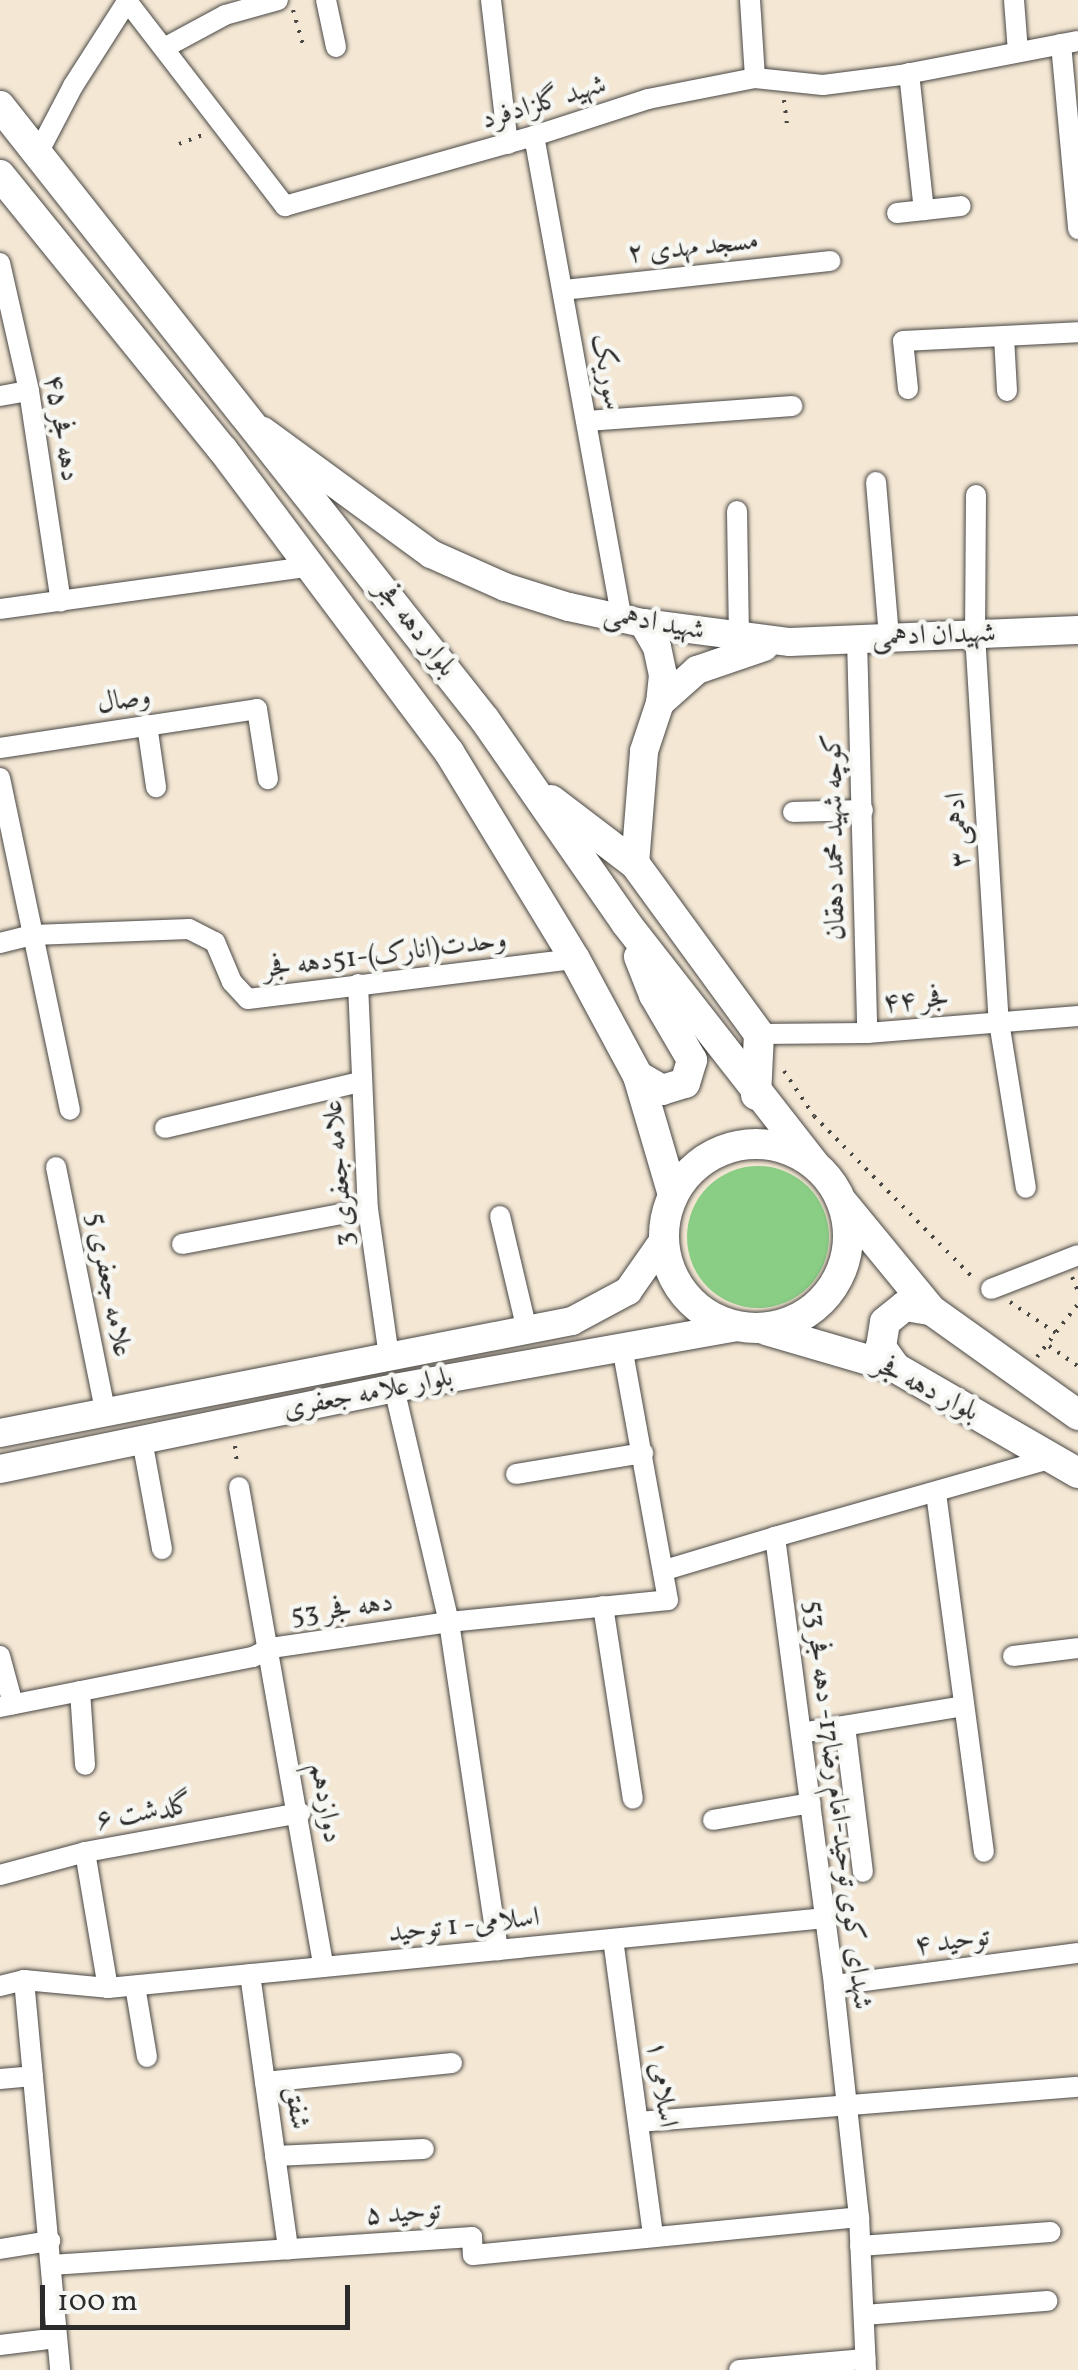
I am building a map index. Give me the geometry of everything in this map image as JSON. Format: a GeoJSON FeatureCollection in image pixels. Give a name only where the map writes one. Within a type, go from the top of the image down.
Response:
{"type":"FeatureCollection","features":[{"type":"Feature","properties":{"kind":"main road","name":"بلوار دهه فجر"},"geometry":{"type":"LineString","coordinates":[[0,106],[258,426],[528,783],[626,924],[756,1095],[814,1164]]}},
{"type":"Feature","properties":{"kind":"main road","name":"بلوار دهه فجر"},"geometry":{"type":"LineString","coordinates":[[2,187],[223,450],[448,752],[575,959],[638,1076],[673,1194]]}},
{"type":"Feature","properties":{"kind":"main road","name":"شهید ادهمی"},"geometry":{"type":"LineString","coordinates":[[258,426],[432,554],[505,587],[633,620],[790,642]]}},
{"type":"Feature","properties":{"kind":"main road"},"geometry":{"type":"LineString","coordinates":[[633,620],[657,647],[663,674],[660,703]]}},
{"type":"Feature","properties":{"kind":"main road","name":"شهیدان ادهمی"},"geometry":{"type":"LineString","coordinates":[[790,642],[1078,630]]}},
{"type":"Feature","properties":{"kind":"main road","name":"شهید ادهمی"},"geometry":{"type":"LineString","coordinates":[[634,864],[644,751],[660,703],[697,670],[742,651],[790,642]]}},
{"type":"Feature","properties":{"kind":"main road"},"geometry":{"type":"LineString","coordinates":[[528,783],[634,864],[759,1034],[756,1095]]}},
{"type":"Feature","properties":{"kind":"main road"},"geometry":{"type":"LineString","coordinates":[[626,924],[654,995],[692,1060],[684,1083],[662,1090],[638,1076]]}},
{"type":"Feature","properties":{"kind":"main road"},"geometry":{"type":"LineString","coordinates":[[842,1202],[848,1251],[828,1296],[798,1318],[751,1328],[694,1306],[667,1265],[663,1241],[673,1194],[704,1160],[748,1144],[783,1148],[814,1164],[931,1310],[1078,1414]]}},
{"type":"Feature","properties":{"kind":"main road","name":"بلوار علامه جعفری"},"geometry":{"type":"LineString","coordinates":[[0,1434],[572,1321],[628,1291],[663,1241]]}},
{"type":"Feature","properties":{"kind":"main road"},"geometry":{"type":"LineString","coordinates":[[896,1368],[881,1347],[885,1322],[906,1306],[931,1310]]}},
{"type":"Feature","properties":{"kind":"main road","name":"بلوار دهه فجر"},"geometry":{"type":"LineString","coordinates":[[751,1328],[896,1368],[1067,1465]]}},
{"type":"Feature","properties":{"kind":"main road","name":"بلوار علامه جعفری"},"geometry":{"type":"LineString","coordinates":[[0,1469],[394,1388],[622,1346],[751,1328]]}},
{"type":"Feature","properties":{"kind":"main road"},"geometry":{"type":"LineString","coordinates":[[136,1407],[142,1440]]}},
{"type":"Feature","properties":{"kind":"street"},"geometry":{"type":"LineString","coordinates":[[164,48],[225,15],[278,0]]}},
{"type":"Feature","properties":{"kind":"street"},"geometry":{"type":"LineString","coordinates":[[326,0],[336,47]]}},
{"type":"Feature","properties":{"kind":"street"},"geometry":{"type":"LineString","coordinates":[[491,0],[508,144]]}},
{"type":"Feature","properties":{"kind":"street"},"geometry":{"type":"LineString","coordinates":[[750,0],[755,78]]}},
{"type":"Feature","properties":{"kind":"street"},"geometry":{"type":"LineString","coordinates":[[1014,0],[1018,52]]}},
{"type":"Feature","properties":{"kind":"street"},"geometry":{"type":"LineString","coordinates":[[38,153],[73,86],[128,1]]}},
{"type":"Feature","properties":{"kind":"street","name":"شهید گلزادفرد"},"geometry":{"type":"LineString","coordinates":[[128,1],[285,206],[508,144],[648,98],[755,78],[824,85],[1070,42]]}},
{"type":"Feature","properties":{"kind":"street"},"geometry":{"type":"LineString","coordinates":[[1070,42],[1078,229]]}},
{"type":"Feature","properties":{"kind":"street"},"geometry":{"type":"LineString","coordinates":[[910,73],[924,210]]}},
{"type":"Feature","properties":{"kind":"street","name":"سوریک"},"geometry":{"type":"LineString","coordinates":[[534,136],[586,421],[633,620]]}},
{"type":"Feature","properties":{"kind":"street"},"geometry":{"type":"LineString","coordinates":[[897,213],[961,206]]}},
{"type":"Feature","properties":{"kind":"street","name":"مسجد مهدی ۲"},"geometry":{"type":"LineString","coordinates":[[563,290],[830,261]]}},
{"type":"Feature","properties":{"kind":"street","name":"دهه فجر ۴۵"},"geometry":{"type":"LineString","coordinates":[[0,264],[28,391],[61,602]]}},
{"type":"Feature","properties":{"kind":"street"},"geometry":{"type":"LineString","coordinates":[[908,388],[903,341],[1078,332]]}},
{"type":"Feature","properties":{"kind":"street"},"geometry":{"type":"LineString","coordinates":[[1004,337],[1006,391]]}},
{"type":"Feature","properties":{"kind":"street"},"geometry":{"type":"LineString","coordinates":[[0,396],[28,391]]}},
{"type":"Feature","properties":{"kind":"street"},"geometry":{"type":"LineString","coordinates":[[586,421],[792,406]]}},
{"type":"Feature","properties":{"kind":"street"},"geometry":{"type":"LineString","coordinates":[[876,482],[890,638]]}},
{"type":"Feature","properties":{"kind":"street","name":"ادهمی ۳"},"geometry":{"type":"LineString","coordinates":[[976,495],[974,634],[999,1022],[1026,1188]]}},
{"type":"Feature","properties":{"kind":"street"},"geometry":{"type":"LineString","coordinates":[[738,511],[739,637]]}},
{"type":"Feature","properties":{"kind":"street"},"geometry":{"type":"LineString","coordinates":[[0,610],[308,567]]}},
{"type":"Feature","properties":{"kind":"street","name":"کوچه شهید محمد دهقان"},"geometry":{"type":"LineString","coordinates":[[856,639],[866,1033]]}},
{"type":"Feature","properties":{"kind":"street","name":"وصال"},"geometry":{"type":"LineString","coordinates":[[0,748],[257,709],[268,779]]}},
{"type":"Feature","properties":{"kind":"street"},"geometry":{"type":"LineString","coordinates":[[147,725],[156,788]]}},
{"type":"Feature","properties":{"kind":"street"},"geometry":{"type":"LineString","coordinates":[[0,778],[7,854],[33,935],[70,1110]]}},
{"type":"Feature","properties":{"kind":"street"},"geometry":{"type":"LineString","coordinates":[[793,812],[863,810]]}},
{"type":"Feature","properties":{"kind":"street","name":"وحدت(انارک)-51دهه فجر"},"geometry":{"type":"LineString","coordinates":[[0,943],[33,935],[189,928],[215,942],[232,982],[248,999],[575,959]]}},
{"type":"Feature","properties":{"kind":"street","name":"علامه جعفری 3"},"geometry":{"type":"LineString","coordinates":[[358,984],[368,1209],[389,1356]]}},
{"type":"Feature","properties":{"kind":"street","name":"فجر ۴۴"},"geometry":{"type":"LineString","coordinates":[[759,1034],[866,1033],[1078,1016]]}},
{"type":"Feature","properties":{"kind":"street"},"geometry":{"type":"LineString","coordinates":[[165,1128],[360,1082]]}},
{"type":"Feature","properties":{"kind":"street","name":"علامه جعفری 5"},"geometry":{"type":"LineString","coordinates":[[56,1168],[106,1414]]}},
{"type":"Feature","properties":{"kind":"street"},"geometry":{"type":"LineString","coordinates":[[182,1244],[368,1209]]}},
{"type":"Feature","properties":{"kind":"street"},"geometry":{"type":"LineString","coordinates":[[500,1216],[527,1330]]}},
{"type":"Feature","properties":{"kind":"street"},"geometry":{"type":"LineString","coordinates":[[991,1290],[1078,1255]]}},
{"type":"Feature","properties":{"kind":"street"},"geometry":{"type":"LineString","coordinates":[[622,1346],[665,1570],[936,1493],[1067,1465]]}},
{"type":"Feature","properties":{"kind":"street"},"geometry":{"type":"LineString","coordinates":[[394,1388],[449,1622],[498,1950]]}},
{"type":"Feature","properties":{"kind":"street"},"geometry":{"type":"LineString","coordinates":[[142,1440],[162,1550]]}},
{"type":"Feature","properties":{"kind":"street"},"geometry":{"type":"LineString","coordinates":[[516,1474],[643,1453]]}},
{"type":"Feature","properties":{"kind":"street","name":"دوازدهم"},"geometry":{"type":"LineString","coordinates":[[239,1487],[300,1813],[324,1967]]}},
{"type":"Feature","properties":{"kind":"street"},"geometry":{"type":"LineString","coordinates":[[936,1493],[984,1852]]}},
{"type":"Feature","properties":{"kind":"street","name":"شهدای کوی توحید-امام رضا17- دهه فجر 53"},"geometry":{"type":"LineString","coordinates":[[775,1537],[834,1985],[859,2217],[866,2365]]}},
{"type":"Feature","properties":{"kind":"street","name":"دهه فجر 53"},"geometry":{"type":"LineString","coordinates":[[7,1705],[254,1657],[270,1648],[449,1622],[668,1600],[665,1570]]}},
{"type":"Feature","properties":{"kind":"street"},"geometry":{"type":"LineString","coordinates":[[603,1606],[633,1798]]}},
{"type":"Feature","properties":{"kind":"street"},"geometry":{"type":"LineString","coordinates":[[1013,1656],[1078,1648]]}},
{"type":"Feature","properties":{"kind":"street"},"geometry":{"type":"LineString","coordinates":[[0,1656],[7,1705]]}},
{"type":"Feature","properties":{"kind":"street"},"geometry":{"type":"LineString","coordinates":[[80,1690],[85,1765]]}},
{"type":"Feature","properties":{"kind":"street"},"geometry":{"type":"LineString","coordinates":[[801,1733],[964,1706]]}},
{"type":"Feature","properties":{"kind":"street"},"geometry":{"type":"LineString","coordinates":[[846,1726],[863,1872]]}},
{"type":"Feature","properties":{"kind":"street"},"geometry":{"type":"LineString","coordinates":[[712,1820],[810,1803]]}},
{"type":"Feature","properties":{"kind":"street","name":"گلدشت ۶"},"geometry":{"type":"LineString","coordinates":[[0,1875],[85,1852],[300,1813]]}},
{"type":"Feature","properties":{"kind":"street"},"geometry":{"type":"LineString","coordinates":[[85,1852],[108,1988]]}},
{"type":"Feature","properties":{"kind":"street","name":"اسلامی- 1 توحید"},"geometry":{"type":"LineString","coordinates":[[0,1986],[24,1980],[108,1988],[135,1986],[826,1918]]}},
{"type":"Feature","properties":{"kind":"street","name":"اسلامی ۱"},"geometry":{"type":"LineString","coordinates":[[613,1939],[653,2236]]}},
{"type":"Feature","properties":{"kind":"street","name":"توحید ۴"},"geometry":{"type":"LineString","coordinates":[[834,1985],[1078,1954]]}},
{"type":"Feature","properties":{"kind":"street","name":"شفق"},"geometry":{"type":"LineString","coordinates":[[250,1974],[288,2249]]}},
{"type":"Feature","properties":{"kind":"street"},"geometry":{"type":"LineString","coordinates":[[24,1980],[60,2370]]}},
{"type":"Feature","properties":{"kind":"street"},"geometry":{"type":"LineString","coordinates":[[135,1986],[147,2057]]}},
{"type":"Feature","properties":{"kind":"street"},"geometry":{"type":"LineString","coordinates":[[265,2082],[452,2063]]}},
{"type":"Feature","properties":{"kind":"street"},"geometry":{"type":"LineString","coordinates":[[0,2079],[33,2076]]}},
{"type":"Feature","properties":{"kind":"street"},"geometry":{"type":"LineString","coordinates":[[639,2122],[1078,2087]]}},
{"type":"Feature","properties":{"kind":"street"},"geometry":{"type":"LineString","coordinates":[[275,2156],[424,2149]]}},
{"type":"Feature","properties":{"kind":"street","name":"توحید ۵"},"geometry":{"type":"LineString","coordinates":[[51,2265],[472,2238],[473,2255],[859,2217]]}},
{"type":"Feature","properties":{"kind":"street"},"geometry":{"type":"LineString","coordinates":[[860,2246],[1050,2232]]}},
{"type":"Feature","properties":{"kind":"street"},"geometry":{"type":"LineString","coordinates":[[0,2249],[50,2241]]}},
{"type":"Feature","properties":{"kind":"street"},"geometry":{"type":"LineString","coordinates":[[864,2314],[1047,2301]]}},
{"type":"Feature","properties":{"kind":"street"},"geometry":{"type":"LineString","coordinates":[[0,2345],[56,2338]]}},
{"type":"Feature","properties":{"kind":"street"},"geometry":{"type":"LineString","coordinates":[[739,2370],[866,2365]]}},
{"type":"Feature","properties":{"kind":"path"},"geometry":{"type":"LineString","coordinates":[[290,0],[303,44]]}},
{"type":"Feature","properties":{"kind":"path"},"geometry":{"type":"LineString","coordinates":[[782,81],[788,130]]}},
{"type":"Feature","properties":{"kind":"path"},"geometry":{"type":"LineString","coordinates":[[179,144],[224,127]]}},
{"type":"Feature","properties":{"kind":"path"},"geometry":{"type":"LineString","coordinates":[[781,1067],[814,1116],[968,1275],[1056,1332]]}},
{"type":"Feature","properties":{"kind":"path"},"geometry":{"type":"LineString","coordinates":[[1047,1344],[1078,1366]]}},
{"type":"Feature","properties":{"kind":"path"},"geometry":{"type":"LineString","coordinates":[[232,1421],[239,1487]]}},
{"type":"Feature","properties":{"kind":"green space"},"geometry":{"type":"Polygon","coordinates":[[[758,1166],[785,1172],[808,1187],[823,1210],[829,1237],[823,1264],[808,1287],[785,1302],[758,1308],[731,1302],[708,1287],[693,1264],[687,1237],[693,1210],[708,1187],[731,1172],[758,1166]]]}}]}
